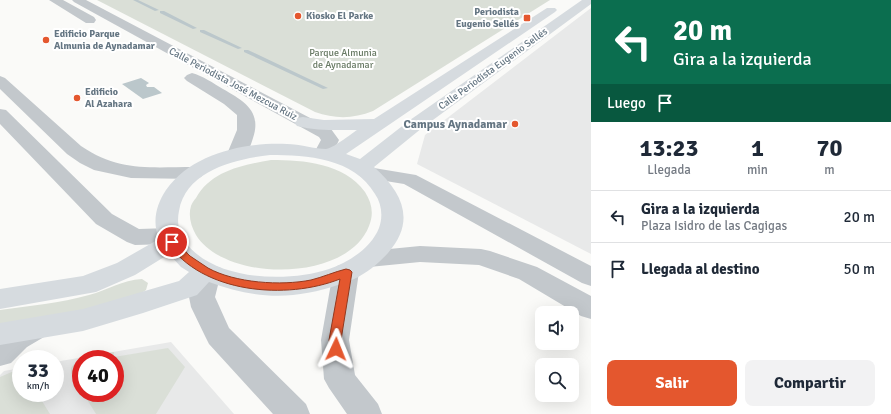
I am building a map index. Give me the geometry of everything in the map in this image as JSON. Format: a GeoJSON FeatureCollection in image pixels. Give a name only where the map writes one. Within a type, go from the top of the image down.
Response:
{"type":"FeatureCollection","features":[{"type":"Feature","properties":{"kind":"main road","name":"Calle Periodista Eugenio Sellés"},"geometry":{"type":"LineString","coordinates":[[364,170],[416,124],[589,0]]}},
{"type":"Feature","properties":{"kind":"main road","name":"Calle Periodista Eugenio Sellés"},"geometry":{"type":"LineString","coordinates":[[328,154],[378,124],[561,3]]}},
{"type":"Feature","properties":{"kind":"main road"},"geometry":{"type":"LineString","coordinates":[[303,122],[324,125],[378,124]]}},
{"type":"Feature","properties":{"kind":"main road"},"geometry":{"type":"LineString","coordinates":[[270,149],[299,149],[328,154],[364,170],[383,186],[392,204],[393,222],[386,241],[358,266],[319,282],[279,286],[247,284],[208,272],[186,258],[171,239],[166,219],[170,199],[180,185],[194,173],[208,165],[237,154],[270,149]]}},
{"type":"Feature","properties":{"kind":"main road"},"geometry":{"type":"LineString","coordinates":[[0,299],[87,285],[126,269],[171,239]]}},
{"type":"Feature","properties":{"kind":"main road"},"geometry":{"type":"LineString","coordinates":[[0,334],[98,317],[188,288],[208,272]]}},
{"type":"Feature","properties":{"kind":"street","name":"Calle Periodista José Mezcua Ruiz"},"geometry":{"type":"LineString","coordinates":[[55,0],[158,59]]}},
{"type":"Feature","properties":{"kind":"street","name":"Calle Periodista José Mezcua Ruiz"},"geometry":{"type":"LineString","coordinates":[[78,0],[325,133],[330,140],[328,154]]}},
{"type":"Feature","properties":{"kind":"street","name":"Calle Periodista José Mezcua Ruiz"},"geometry":{"type":"LineString","coordinates":[[178,70],[237,104],[246,114],[247,124],[237,154]]}},
{"type":"Feature","properties":{"kind":"street"},"geometry":{"type":"LineString","coordinates":[[0,81],[79,154],[100,166],[116,170],[148,173],[194,173]]}},
{"type":"Feature","properties":{"kind":"street"},"geometry":{"type":"LineString","coordinates":[[0,114],[104,219],[135,237],[171,239]]}},
{"type":"Feature","properties":{"kind":"street"},"geometry":{"type":"LineString","coordinates":[[364,170],[409,179],[591,277]]}},
{"type":"Feature","properties":{"kind":"street"},"geometry":{"type":"LineString","coordinates":[[366,414],[340,379],[335,340],[358,266],[420,254],[481,257],[528,273],[591,309]]}},
{"type":"Feature","properties":{"kind":"street"},"geometry":{"type":"LineString","coordinates":[[208,272],[202,297],[205,307],[219,336],[294,414]]}},
{"type":"Feature","properties":{"kind":"street"},"geometry":{"type":"LineString","coordinates":[[0,354],[17,339],[34,329]]}},
{"type":"Feature","properties":{"kind":"shaded area","name":"Campus Aynadamar"},"geometry":{"type":"Polygon","coordinates":[[[591,8],[591,254],[417,164],[425,135],[591,8]]]}},
{"type":"Feature","properties":{"kind":"shaded area"},"geometry":{"type":"Polygon","coordinates":[[[141,78],[149,83],[146,85],[147,87],[154,87],[162,93],[143,99],[122,84],[141,78]]]}},
{"type":"Feature","properties":{"kind":"shaded area"},"geometry":{"type":"Polygon","coordinates":[[[171,342],[234,414],[0,414],[0,375],[4,371],[12,370],[12,402],[64,402],[64,360],[72,359],[72,402],[124,402],[124,350],[171,342]]]}},
{"type":"Feature","properties":{"kind":"green space","name":"Parque Almunia de Aynadamar"},"geometry":{"type":"Polygon","coordinates":[[[97,0],[550,0],[373,111],[358,116],[337,117],[315,112],[97,0]]]}},
{"type":"Feature","properties":{"kind":"green space"},"geometry":{"type":"Polygon","coordinates":[[[271,160],[310,162],[322,165],[335,169],[356,182],[365,192],[371,204],[372,213],[371,222],[357,244],[337,258],[313,266],[286,270],[258,268],[233,262],[211,251],[196,235],[190,221],[191,206],[193,202],[202,189],[219,175],[238,167],[271,160]]]}},
{"type":"Feature","properties":{"kind":"green space"},"geometry":{"type":"Polygon","coordinates":[[[142,279],[148,283],[146,290],[136,297],[95,310],[0,325],[0,310],[78,298],[96,293],[121,283],[142,279]]]}},
{"type":"Feature","properties":{"kind":"green space"},"geometry":{"type":"Polygon","coordinates":[[[168,348],[185,367],[156,414],[96,414],[89,402],[124,402],[124,355],[168,348]]]}},
{"type":"Feature","properties":{"kind":"green space"},"geometry":{"type":"Polygon","coordinates":[[[12,372],[12,402],[43,402],[50,414],[0,414],[0,377],[12,372]]]}},
{"type":"Feature","properties":{"kind":"waterway"},"geometry":{"type":"LineString","coordinates":[[135,0],[157,10]]}},
{"type":"Feature","properties":{"kind":"waterway"},"geometry":{"type":"LineString","coordinates":[[162,12],[195,28]]}},
{"type":"Feature","properties":{"kind":"waterway"},"geometry":{"type":"LineString","coordinates":[[202,31],[240,48]]}},
{"type":"Feature","properties":{"kind":"waterway"},"geometry":{"type":"LineString","coordinates":[[246,51],[325,88]]}},
{"type":"Feature","properties":{"kind":"place","name":"Kiosko El Parke"},"geometry":{"type":"Point","coordinates":[298,16]}},
{"type":"Feature","properties":{"kind":"place","name":"Periodista Eugenio Sellés"},"geometry":{"type":"Point","coordinates":[527,18]}},
{"type":"Feature","properties":{"kind":"place","name":"Edificio Parque Almunia de Aynadamar"},"geometry":{"type":"Point","coordinates":[46,40]}},
{"type":"Feature","properties":{"kind":"place","name":"Edificio Al Azahara"},"geometry":{"type":"Point","coordinates":[77,98]}},
{"type":"Feature","properties":{"kind":"place","name":"Campus Aynadamar"},"geometry":{"type":"Point","coordinates":[515,124]}},
{"type":"Feature","properties":{"kind":"route"},"geometry":{"type":"LineString","coordinates":[[172,242],[186,258],[205,271],[225,279],[252,285],[294,286],[310,284],[329,279],[346,272],[335,340],[336,349]]}}]}
